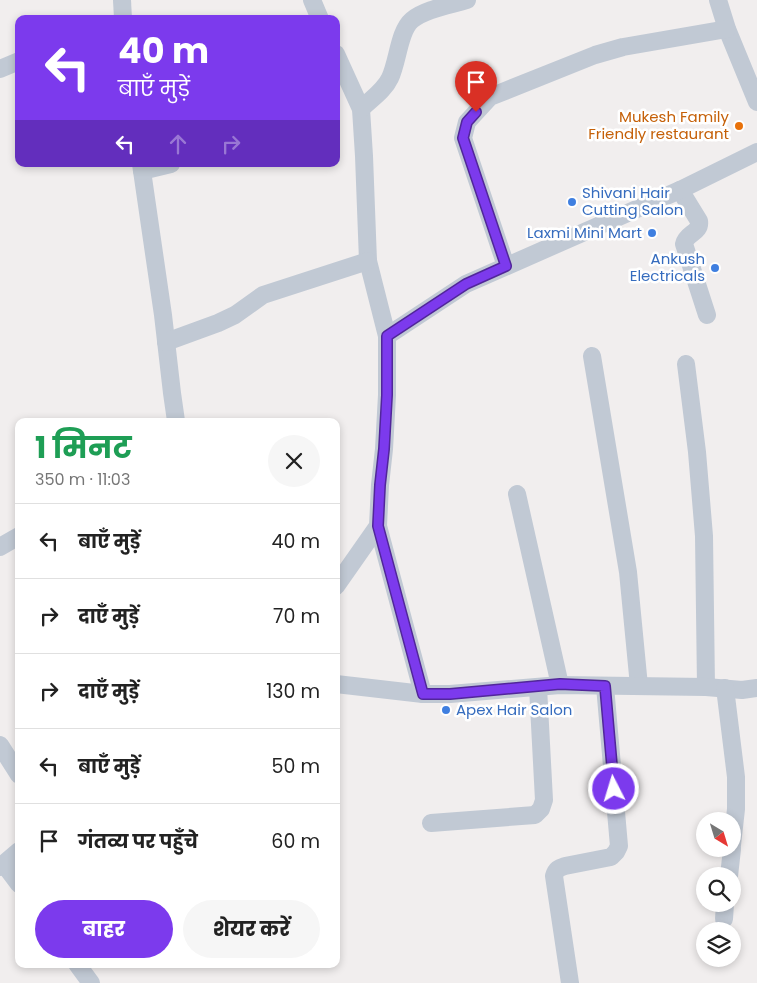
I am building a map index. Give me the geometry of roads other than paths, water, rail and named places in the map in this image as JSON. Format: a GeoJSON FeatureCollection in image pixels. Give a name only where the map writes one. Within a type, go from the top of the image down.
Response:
{"type":"FeatureCollection","features":[{"type":"Feature","properties":{"kind":"street"},"geometry":{"type":"LineString","coordinates":[[312,0],[318,15]]}},
{"type":"Feature","properties":{"kind":"street"},"geometry":{"type":"LineString","coordinates":[[361,109],[386,85],[395,62],[404,29],[412,20],[423,13],[467,0]]}},
{"type":"Feature","properties":{"kind":"street"},"geometry":{"type":"LineString","coordinates":[[718,0],[727,29],[757,102]]}},
{"type":"Feature","properties":{"kind":"street"},"geometry":{"type":"LineString","coordinates":[[506,266],[463,138],[467,122],[476,112],[490,97],[595,55],[623,47],[727,29]]}},
{"type":"Feature","properties":{"kind":"street"},"geometry":{"type":"LineString","coordinates":[[0,69],[15,62]]}},
{"type":"Feature","properties":{"kind":"street"},"geometry":{"type":"LineString","coordinates":[[340,63],[361,109],[368,261],[387,336],[387,395],[378,526],[423,694]]}},
{"type":"Feature","properties":{"kind":"street"},"geometry":{"type":"LineString","coordinates":[[387,336],[466,284],[680,190],[757,152]]}},
{"type":"Feature","properties":{"kind":"street"},"geometry":{"type":"LineString","coordinates":[[142,167],[176,418]]}},
{"type":"Feature","properties":{"kind":"street"},"geometry":{"type":"LineString","coordinates":[[680,190],[700,225],[698,229],[686,238],[684,244],[708,315]]}},
{"type":"Feature","properties":{"kind":"street"},"geometry":{"type":"LineString","coordinates":[[166,342],[235,315],[263,295],[368,261]]}},
{"type":"Feature","properties":{"kind":"street"},"geometry":{"type":"LineString","coordinates":[[592,356],[628,572],[639,686]]}},
{"type":"Feature","properties":{"kind":"street"},"geometry":{"type":"LineString","coordinates":[[686,364],[697,452],[704,536],[706,687]]}},
{"type":"Feature","properties":{"kind":"street"},"geometry":{"type":"LineString","coordinates":[[517,494],[560,684]]}},
{"type":"Feature","properties":{"kind":"street"},"geometry":{"type":"LineString","coordinates":[[340,580],[378,526]]}},
{"type":"Feature","properties":{"kind":"street"},"geometry":{"type":"LineString","coordinates":[[0,546],[15,538]]}},
{"type":"Feature","properties":{"kind":"street"},"geometry":{"type":"LineString","coordinates":[[340,684],[423,694],[450,694],[560,684],[706,687],[742,690],[757,688]]}},
{"type":"Feature","properties":{"kind":"street"},"geometry":{"type":"LineString","coordinates":[[570,983],[554,876],[555,871],[564,866],[611,857],[616,852],[618,846],[605,686]]}},
{"type":"Feature","properties":{"kind":"street"},"geometry":{"type":"LineString","coordinates":[[431,823],[535,815],[541,809],[544,800],[538,687]]}},
{"type":"Feature","properties":{"kind":"street"},"geometry":{"type":"LineString","coordinates":[[725,688],[736,777],[736,812]]}},
{"type":"Feature","properties":{"kind":"street"},"geometry":{"type":"LineString","coordinates":[[0,745],[15,769]]}},
{"type":"Feature","properties":{"kind":"street"},"geometry":{"type":"LineString","coordinates":[[15,855],[2,866],[15,880]]}},
{"type":"Feature","properties":{"kind":"street"},"geometry":{"type":"LineString","coordinates":[[80,968],[91,983]]}},
{"type":"Feature","properties":{"kind":"place","name":"Mukesh Family Friendly restaurant"},"geometry":{"type":"Point","coordinates":[739,126]}},
{"type":"Feature","properties":{"kind":"place","name":"Shivani Hair Cutting Salon"},"geometry":{"type":"Point","coordinates":[572,202]}},
{"type":"Feature","properties":{"kind":"place","name":"Laxmi Mini Mart"},"geometry":{"type":"Point","coordinates":[652,233]}},
{"type":"Feature","properties":{"kind":"place","name":"Ankush Electricals"},"geometry":{"type":"Point","coordinates":[715,268]}},
{"type":"Feature","properties":{"kind":"place","name":"Apex Hair Salon"},"geometry":{"type":"Point","coordinates":[446,710]}}]}
